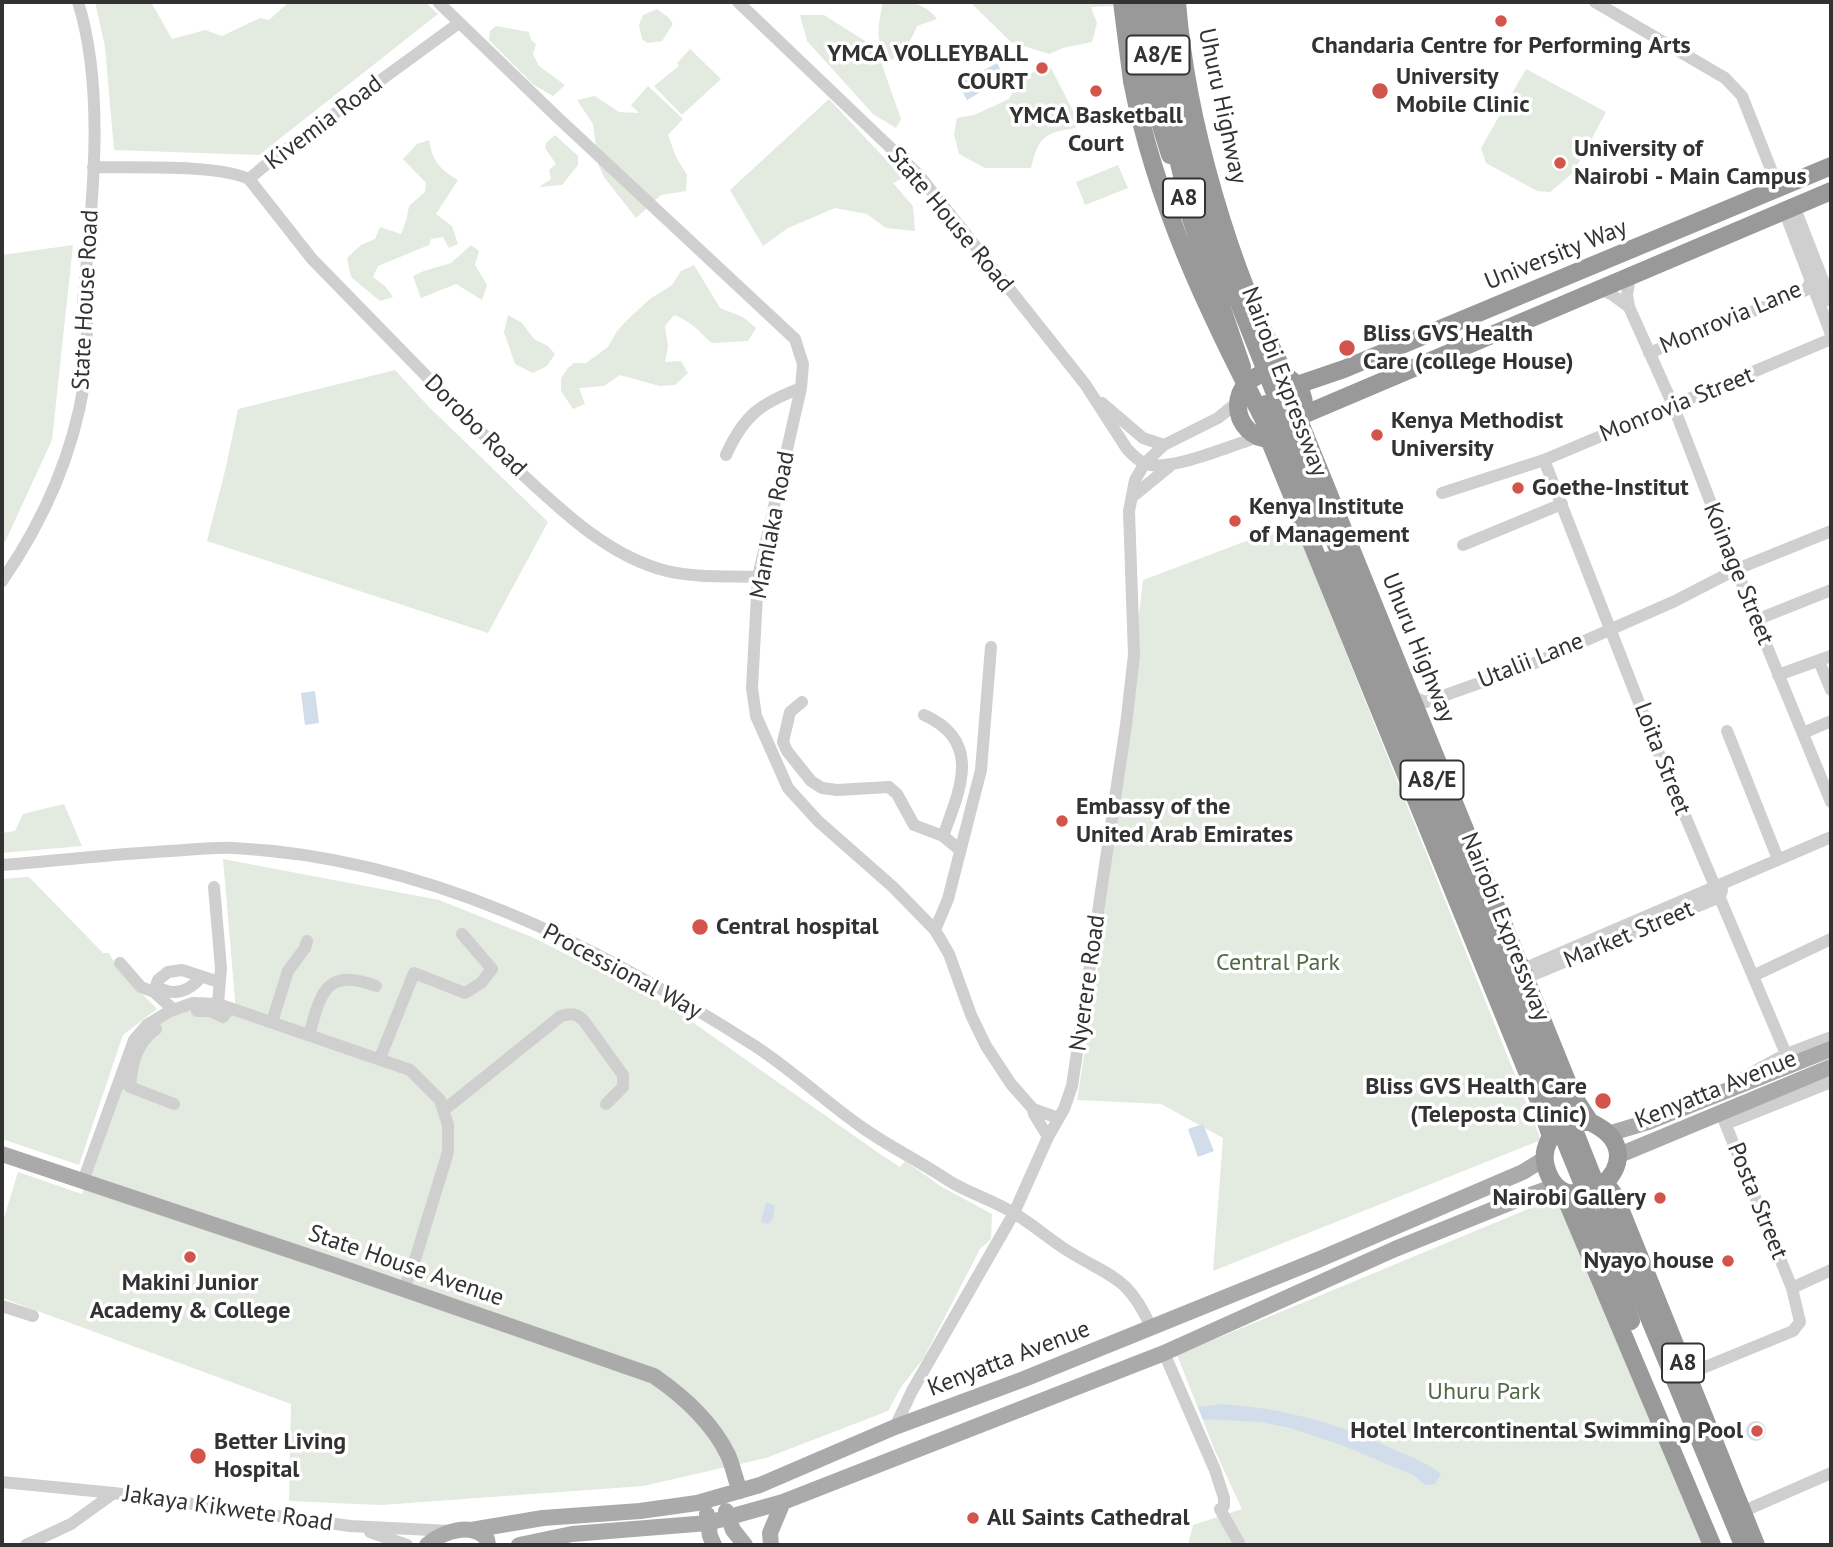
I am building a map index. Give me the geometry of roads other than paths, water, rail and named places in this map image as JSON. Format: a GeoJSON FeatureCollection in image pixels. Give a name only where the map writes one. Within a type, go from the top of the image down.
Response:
{"type":"FeatureCollection","features":[{"type":"Feature","properties":{"kind":"highway"},"geometry":{"type":"LineString","coordinates":[[1122,2],[1138,113],[1164,201],[1188,263],[1291,472]]}},
{"type":"Feature","properties":{"kind":"highway","name":"A8"},"geometry":{"type":"LineString","coordinates":[[1135,2],[1154,106],[1242,367],[1239,410],[1245,426],[1264,438],[1539,1101],[1551,1137]]}},
{"type":"Feature","properties":{"kind":"highway","name":"Nairobi Expressway"},"geometry":{"type":"LineString","coordinates":[[1152,2],[1163,97],[1185,188],[1291,472],[1349,608],[1730,1545]]}},
{"type":"Feature","properties":{"kind":"highway","name":"Nairobi Expressway"},"geometry":{"type":"LineString","coordinates":[[1164,2],[1182,125],[1200,197],[1225,268],[1743,1545]]}},
{"type":"Feature","properties":{"kind":"highway","name":"Uhuru Highway"},"geometry":{"type":"LineString","coordinates":[[1177,2],[1190,97],[1219,209],[1250,295],[1291,381]]}},
{"type":"Feature","properties":{"kind":"highway","name":"University Way"},"geometry":{"type":"LineString","coordinates":[[1291,381],[1323,377],[1831,166]]}},
{"type":"Feature","properties":{"kind":"highway","name":"University Way"},"geometry":{"type":"LineString","coordinates":[[1302,419],[1598,289],[1831,191]]}},
{"type":"Feature","properties":{"kind":"highway"},"geometry":{"type":"LineString","coordinates":[[1240,396],[1258,376],[1268,373],[1291,381]]}},
{"type":"Feature","properties":{"kind":"highway","name":"A8"},"geometry":{"type":"LineString","coordinates":[[1291,381],[1304,404],[1302,419]]}},
{"type":"Feature","properties":{"kind":"highway"},"geometry":{"type":"LineString","coordinates":[[1264,438],[1287,435],[1302,419]]}},
{"type":"Feature","properties":{"kind":"highway","name":"Uhuru Highway"},"geometry":{"type":"LineString","coordinates":[[1302,419],[1573,1096],[1590,1122]]}},
{"type":"Feature","properties":{"kind":"highway"},"geometry":{"type":"LineString","coordinates":[[1544,1159],[1551,1137],[1560,1128],[1571,1122],[1590,1122]]}},
{"type":"Feature","properties":{"kind":"highway","name":"A8"},"geometry":{"type":"LineString","coordinates":[[1590,1122],[1608,1134]]}},
{"type":"Feature","properties":{"kind":"highway"},"geometry":{"type":"LineString","coordinates":[[1608,1134],[1615,1144],[1617,1156],[1616,1166],[1606,1184],[1597,1190],[1564,1191],[1713,1545]]}},
{"type":"Feature","properties":{"kind":"highway","name":"A8"},"geometry":{"type":"LineString","coordinates":[[1544,1159],[1549,1176],[1591,1219],[1665,1410],[1722,1545]]}},
{"type":"Feature","properties":{"kind":"highway","name":"A8"},"geometry":{"type":"LineString","coordinates":[[1606,1184],[1615,1196],[1756,1545]]}},
{"type":"Feature","properties":{"kind":"main road","name":"Kenyatta Avenue"},"geometry":{"type":"LineString","coordinates":[[1608,1134],[1648,1122],[1831,1049]]}},
{"type":"Feature","properties":{"kind":"main road","name":"Kenyatta Avenue"},"geometry":{"type":"LineString","coordinates":[[1617,1156],[1723,1119],[1831,1067]]}},
{"type":"Feature","properties":{"kind":"main road","name":"State House Avenue"},"geometry":{"type":"LineString","coordinates":[[2,1154],[654,1376],[676,1392],[710,1425],[729,1458],[740,1491]]}},
{"type":"Feature","properties":{"kind":"main road","name":"Kenyatta Avenue"},"geometry":{"type":"LineString","coordinates":[[426,1545],[463,1530],[543,1518],[640,1511],[740,1491],[794,1472],[895,1427],[1284,1273],[1524,1171],[1544,1159]]}},
{"type":"Feature","properties":{"kind":"main road","name":"Kenyatta Avenue"},"geometry":{"type":"LineString","coordinates":[[519,1545],[572,1534],[708,1523],[783,1502],[1164,1353],[1395,1249],[1524,1197],[1564,1191]]}},
{"type":"Feature","properties":{"kind":"main road"},"geometry":{"type":"LineString","coordinates":[[1284,1273],[1293,1295]]}},
{"type":"Feature","properties":{"kind":"main road"},"geometry":{"type":"LineString","coordinates":[[723,1496],[728,1519],[745,1545]]}},
{"type":"Feature","properties":{"kind":"main road"},"geometry":{"type":"LineString","coordinates":[[705,1500],[714,1545]]}},
{"type":"Feature","properties":{"kind":"main road"},"geometry":{"type":"LineString","coordinates":[[771,1545],[770,1532],[783,1502]]}},
{"type":"Feature","properties":{"kind":"main road"},"geometry":{"type":"LineString","coordinates":[[606,1514],[607,1531]]}},
{"type":"Feature","properties":{"kind":"main road"},"geometry":{"type":"LineString","coordinates":[[463,1530],[484,1535],[488,1545]]}},
{"type":"Feature","properties":{"kind":"street","name":"State House Road"},"geometry":{"type":"LineString","coordinates":[[2,581],[34,531],[57,483],[71,440],[84,384],[88,310],[83,301],[90,231],[94,91],[91,56],[78,2]]}},
{"type":"Feature","properties":{"kind":"street","name":"Mamlaka Road"},"geometry":{"type":"LineString","coordinates":[[438,2],[795,339],[803,365],[801,388],[758,577],[753,706],[788,788],[818,821],[893,887],[935,930],[949,954],[971,1015],[986,1046],[1011,1084],[1033,1109],[1048,1137]]}},
{"type":"Feature","properties":{"kind":"street","name":"State House Road"},"geometry":{"type":"LineString","coordinates":[[738,2],[918,174],[1088,391],[1127,449],[1144,463]]}},
{"type":"Feature","properties":{"kind":"street"},"geometry":{"type":"LineString","coordinates":[[1595,2],[1725,78],[1734,86],[1742,96],[1778,187]]}},
{"type":"Feature","properties":{"kind":"street","name":"Kivemia Road"},"geometry":{"type":"LineString","coordinates":[[93,167],[213,171],[239,174],[249,179],[459,23]]}},
{"type":"Feature","properties":{"kind":"street","name":"Dorobo Road"},"geometry":{"type":"LineString","coordinates":[[249,179],[312,259],[520,473],[562,511],[625,555],[650,565],[682,574],[758,577]]}},
{"type":"Feature","properties":{"kind":"street"},"geometry":{"type":"LineString","coordinates":[[1789,208],[1811,281],[1831,334]]}},
{"type":"Feature","properties":{"kind":"street"},"geometry":{"type":"LineString","coordinates":[[1789,208],[1831,301]]}},
{"type":"Feature","properties":{"kind":"street","name":"Koinage Street"},"geometry":{"type":"LineString","coordinates":[[1630,276],[1627,295],[1629,307],[1672,405],[1831,802]]}},
{"type":"Feature","properties":{"kind":"street","name":"Monrovia Lane"},"geometry":{"type":"LineString","coordinates":[[1649,353],[1806,290],[1811,281]]}},
{"type":"Feature","properties":{"kind":"street"},"geometry":{"type":"LineString","coordinates":[[1598,289],[1611,294],[1629,307]]}},
{"type":"Feature","properties":{"kind":"street","name":"Monrovia Street"},"geometry":{"type":"LineString","coordinates":[[1442,493],[1544,460],[1831,340]]}},
{"type":"Feature","properties":{"kind":"street"},"geometry":{"type":"LineString","coordinates":[[726,455],[734,436],[757,410],[770,400],[801,388]]}},
{"type":"Feature","properties":{"kind":"street","name":"State House Road"},"geometry":{"type":"LineString","coordinates":[[1088,391],[1143,438],[1164,445]]}},
{"type":"Feature","properties":{"kind":"street"},"geometry":{"type":"LineString","coordinates":[[1144,463],[1164,445],[1218,418],[1240,396]]}},
{"type":"Feature","properties":{"kind":"street"},"geometry":{"type":"LineString","coordinates":[[1132,497],[1170,466],[1264,438]]}},
{"type":"Feature","properties":{"kind":"street"},"geometry":{"type":"LineString","coordinates":[[1127,449],[1135,480]]}},
{"type":"Feature","properties":{"kind":"street","name":"Loita Street"},"geometry":{"type":"LineString","coordinates":[[1544,460],[1661,759],[1719,889],[1786,1055]]}},
{"type":"Feature","properties":{"kind":"street"},"geometry":{"type":"LineString","coordinates":[[1144,463],[1170,466]]}},
{"type":"Feature","properties":{"kind":"street","name":"Nyerere Road"},"geometry":{"type":"LineString","coordinates":[[895,1427],[912,1391],[1014,1213],[1048,1137],[1064,1110],[1072,1086],[1126,725],[1134,655],[1129,511],[1135,480],[1144,463]]}},
{"type":"Feature","properties":{"kind":"street"},"geometry":{"type":"LineString","coordinates":[[1463,545],[1562,504]]}},
{"type":"Feature","properties":{"kind":"street","name":"Utalii Lane"},"geometry":{"type":"LineString","coordinates":[[1411,696],[1426,702],[1530,665],[1675,601],[1737,569],[1831,531]]}},
{"type":"Feature","properties":{"kind":"street"},"geometry":{"type":"LineString","coordinates":[[1756,620],[1831,590]]}},
{"type":"Feature","properties":{"kind":"street"},"geometry":{"type":"LineString","coordinates":[[935,930],[948,899],[981,770],[991,647]]}},
{"type":"Feature","properties":{"kind":"street"},"geometry":{"type":"LineString","coordinates":[[1778,675],[1825,659],[1831,690]]}},
{"type":"Feature","properties":{"kind":"street"},"geometry":{"type":"LineString","coordinates":[[802,702],[790,712],[783,742],[811,781],[822,788],[836,790],[889,787],[897,794],[914,825],[943,836],[960,850]]}},
{"type":"Feature","properties":{"kind":"street"},"geometry":{"type":"LineString","coordinates":[[924,715],[950,730],[956,739],[961,757],[961,789],[943,836]]}},
{"type":"Feature","properties":{"kind":"street"},"geometry":{"type":"LineString","coordinates":[[1803,733],[1831,721]]}},
{"type":"Feature","properties":{"kind":"street"},"geometry":{"type":"LineString","coordinates":[[1727,731],[1778,859]]}},
{"type":"Feature","properties":{"kind":"street","name":"Market Street"},"geometry":{"type":"LineString","coordinates":[[1524,974],[1530,967],[1719,889],[1778,859],[1831,837]]}},
{"type":"Feature","properties":{"kind":"street","name":"Processional Way"},"geometry":{"type":"LineString","coordinates":[[2,865],[150,852],[234,848],[348,863],[441,886],[566,938],[666,992],[756,1047],[802,1079],[863,1128],[926,1164],[949,1181],[1014,1213],[1057,1244],[1108,1272],[1140,1302],[1152,1327]]}},
{"type":"Feature","properties":{"kind":"street"},"geometry":{"type":"LineString","coordinates":[[130,1087],[133,1060],[151,1033],[176,1015],[210,1011],[223,1017],[214,887]]}},
{"type":"Feature","properties":{"kind":"street"},"geometry":{"type":"LineString","coordinates":[[380,1058],[414,973],[465,993],[481,983],[492,969],[462,934]]}},
{"type":"Feature","properties":{"kind":"street"},"geometry":{"type":"LineString","coordinates":[[1753,976],[1831,939]]}},
{"type":"Feature","properties":{"kind":"street"},"geometry":{"type":"LineString","coordinates":[[272,1022],[288,971],[307,941]]}},
{"type":"Feature","properties":{"kind":"street"},"geometry":{"type":"LineString","coordinates":[[120,963],[141,988],[185,990],[201,977]]}},
{"type":"Feature","properties":{"kind":"street"},"geometry":{"type":"LineString","coordinates":[[155,989],[162,976],[174,971],[189,971],[219,982]]}},
{"type":"Feature","properties":{"kind":"street"},"geometry":{"type":"LineString","coordinates":[[309,1035],[319,999],[330,985],[345,978],[376,986]]}},
{"type":"Feature","properties":{"kind":"street"},"geometry":{"type":"LineString","coordinates":[[155,989],[174,1010]]}},
{"type":"Feature","properties":{"kind":"street"},"geometry":{"type":"LineString","coordinates":[[83,1181],[134,1040],[147,1025],[174,1010],[193,1003],[224,1006],[380,1058],[410,1070],[440,1100],[448,1125],[448,1152],[404,1289]]}},
{"type":"Feature","properties":{"kind":"street"},"geometry":{"type":"LineString","coordinates":[[444,1110],[561,1016],[570,1014],[576,1014],[584,1021],[623,1075],[623,1087],[606,1104]]}},
{"type":"Feature","properties":{"kind":"street","name":"Kenyatta Avenue"},"geometry":{"type":"LineString","coordinates":[[1713,1096],[1743,1076],[1831,1037]]}},
{"type":"Feature","properties":{"kind":"street"},"geometry":{"type":"LineString","coordinates":[[120,1077],[130,1087],[174,1104]]}},
{"type":"Feature","properties":{"kind":"street","name":"Kenyatta Avenue"},"geometry":{"type":"LineString","coordinates":[[1723,1119],[1831,1082]]}},
{"type":"Feature","properties":{"kind":"street","name":"Mamlaka Road"},"geometry":{"type":"LineString","coordinates":[[1033,1109],[1058,1118]]}},
{"type":"Feature","properties":{"kind":"street","name":"Posta Street"},"geometry":{"type":"LineString","coordinates":[[1688,1374],[1793,1331],[1798,1325],[1800,1315],[1792,1288],[1723,1119]]}},
{"type":"Feature","properties":{"kind":"street","name":"Posta Street"},"geometry":{"type":"LineString","coordinates":[[1792,1288],[1831,1270]]}},
{"type":"Feature","properties":{"kind":"street"},"geometry":{"type":"LineString","coordinates":[[2,1306],[33,1316]]}},
{"type":"Feature","properties":{"kind":"street"},"geometry":{"type":"LineString","coordinates":[[1164,1353],[1215,1471],[1224,1497],[1222,1508],[1240,1545]]}},
{"type":"Feature","properties":{"kind":"street"},"geometry":{"type":"LineString","coordinates":[[1744,1511],[1831,1473]]}},
{"type":"Feature","properties":{"kind":"street","name":"Jakaya Kikwete Road"},"geometry":{"type":"LineString","coordinates":[[2,1482],[114,1493],[350,1526],[463,1530]]}},
{"type":"Feature","properties":{"kind":"street"},"geometry":{"type":"LineString","coordinates":[[26,1545],[71,1524],[114,1493]]}},
{"type":"Feature","properties":{"kind":"street"},"geometry":{"type":"LineString","coordinates":[[350,1526],[407,1545]]}},
{"type":"Feature","properties":{"kind":"place","name":"Chandaria Centre for Performing Arts"},"geometry":{"type":"Point","coordinates":[1501,21]}},
{"type":"Feature","properties":{"kind":"place","name":"YMCA VOLLEYBALL COURT"},"geometry":{"type":"Point","coordinates":[1042,68]}},
{"type":"Feature","properties":{"kind":"place","name":"YMCA Basketball Court"},"geometry":{"type":"Point","coordinates":[1096,91]}},
{"type":"Feature","properties":{"kind":"place","name":"University Mobile Clinic"},"geometry":{"type":"Point","coordinates":[1380,91]}},
{"type":"Feature","properties":{"kind":"place","name":"University of Nairobi - Main Campus"},"geometry":{"type":"Point","coordinates":[1560,163]}},
{"type":"Feature","properties":{"kind":"place","name":"Bliss GVS Health Care (college House)"},"geometry":{"type":"Point","coordinates":[1347,348]}},
{"type":"Feature","properties":{"kind":"place","name":"Kenya Methodist University"},"geometry":{"type":"Point","coordinates":[1377,435]}},
{"type":"Feature","properties":{"kind":"place","name":"Goethe-Institut"},"geometry":{"type":"Point","coordinates":[1518,488]}},
{"type":"Feature","properties":{"kind":"place","name":"Kenya Institute of Management"},"geometry":{"type":"Point","coordinates":[1235,521]}},
{"type":"Feature","properties":{"kind":"place","name":"Embassy of the United Arab Emirates"},"geometry":{"type":"Point","coordinates":[1062,821]}},
{"type":"Feature","properties":{"kind":"place","name":"Central hospital"},"geometry":{"type":"Point","coordinates":[700,927]}},
{"type":"Feature","properties":{"kind":"place","name":"Bliss GVS Health Care (Teleposta Clinic)"},"geometry":{"type":"Point","coordinates":[1603,1101]}},
{"type":"Feature","properties":{"kind":"place","name":"Nairobi Gallery"},"geometry":{"type":"Point","coordinates":[1660,1198]}},
{"type":"Feature","properties":{"kind":"place","name":"Makini Junior Academy & College"},"geometry":{"type":"Point","coordinates":[190,1257]}},
{"type":"Feature","properties":{"kind":"place","name":"Nyayo house"},"geometry":{"type":"Point","coordinates":[1728,1261]}},
{"type":"Feature","properties":{"kind":"place","name":"Hotel Intercontinental Swimming Pool"},"geometry":{"type":"Point","coordinates":[1757,1431]}},
{"type":"Feature","properties":{"kind":"place","name":"Better Living Hospital"},"geometry":{"type":"Point","coordinates":[198,1456]}},
{"type":"Feature","properties":{"kind":"place","name":"All Saints Cathedral"},"geometry":{"type":"Point","coordinates":[973,1518]}},
{"type":"Feature","properties":{"kind":"park label","name":"Central Park"},"geometry":{"type":"Point","coordinates":[1278,963]}},
{"type":"Feature","properties":{"kind":"park label","name":"Uhuru Park"},"geometry":{"type":"Point","coordinates":[1484,1392]}}]}
